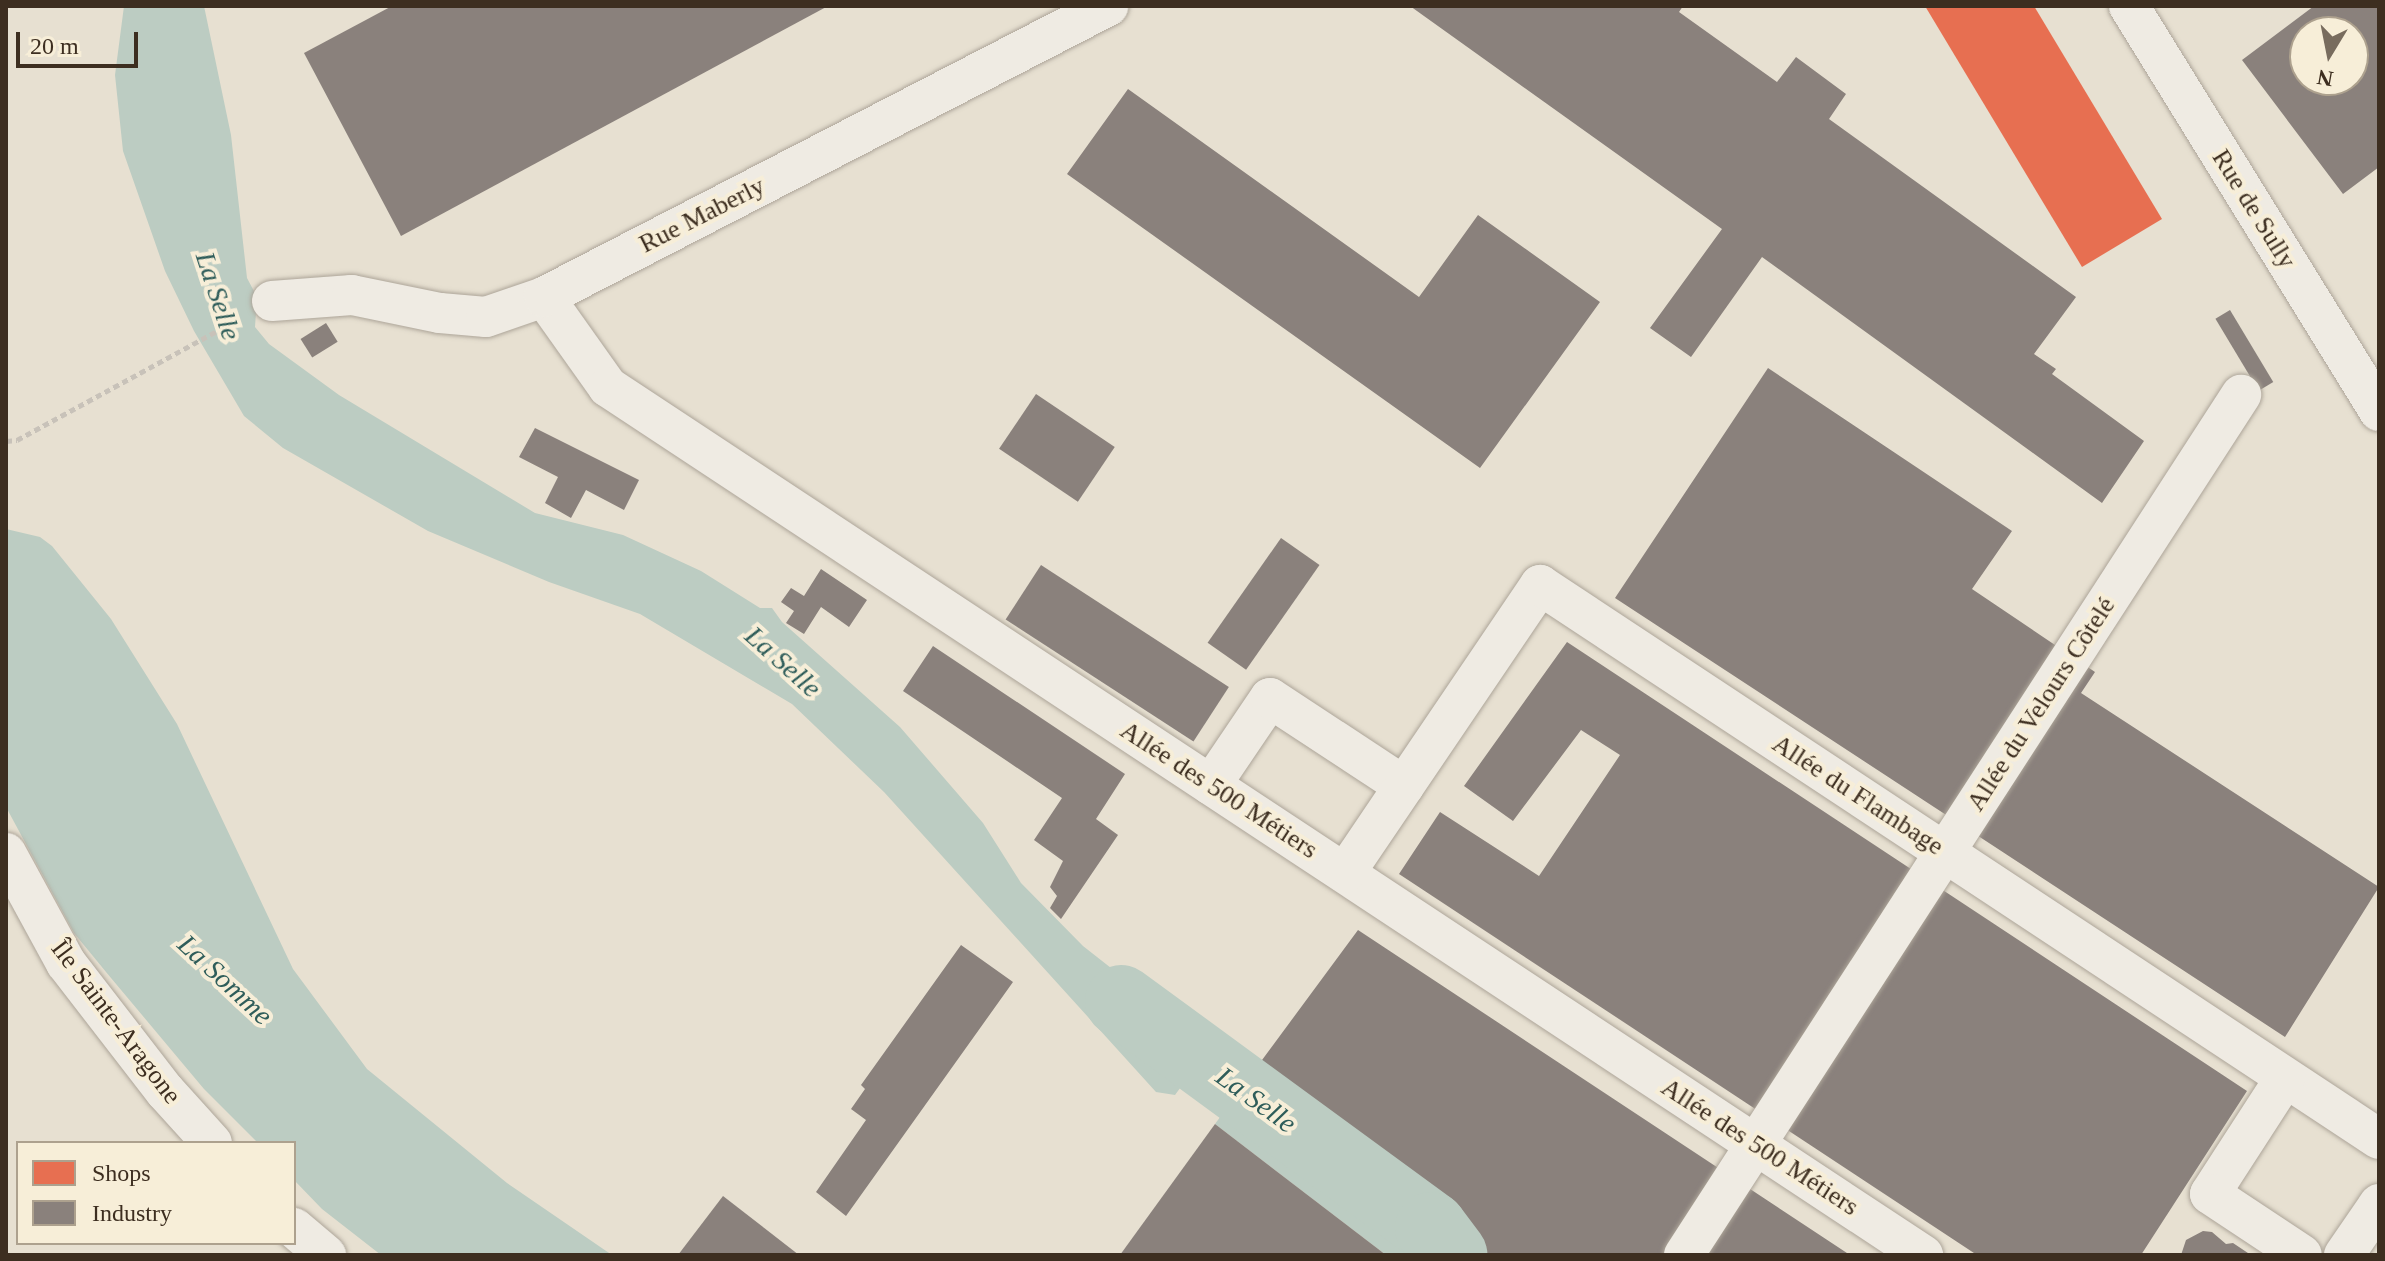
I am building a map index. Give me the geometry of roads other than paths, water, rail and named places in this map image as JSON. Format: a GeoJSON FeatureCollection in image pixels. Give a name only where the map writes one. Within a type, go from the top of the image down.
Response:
{"type":"FeatureCollection","features":[{"type":"Feature","properties":{"kind":"street","name":"Rue Maberly"},"geometry":{"type":"LineString","coordinates":[[272,301],[352,295],[440,313],[486,317],[544,297],[1108,6]]}},
{"type":"Feature","properties":{"kind":"street","name":"Rue de Sully"},"geometry":{"type":"LineString","coordinates":[[2129,6],[2379,411]]}},
{"type":"Feature","properties":{"kind":"street","name":"Allée des 500 Métiers"},"geometry":{"type":"LineString","coordinates":[[544,297],[608,387],[1923,1255]]}},
{"type":"Feature","properties":{"kind":"street","name":"Allée du Velours Côtelé"},"geometry":{"type":"LineString","coordinates":[[1684,1255],[2241,395]]}},
{"type":"Feature","properties":{"kind":"street","name":"Allée du Flambage"},"geometry":{"type":"LineString","coordinates":[[1404,786],[1540,585],[2379,1139]]}},
{"type":"Feature","properties":{"kind":"street"},"geometry":{"type":"LineString","coordinates":[[1211,785],[1270,698],[1404,786],[1345,873]]}},
{"type":"Feature","properties":{"kind":"street","name":"Île Sainte-Aragone"},"geometry":{"type":"LineString","coordinates":[[6,853],[66,963],[165,1091],[210,1141]]}},
{"type":"Feature","properties":{"kind":"street"},"geometry":{"type":"LineString","coordinates":[[2285,1078],[2210,1194],[2302,1255]]}},
{"type":"Feature","properties":{"kind":"street"},"geometry":{"type":"LineString","coordinates":[[2344,1255],[2379,1204]]}},
{"type":"Feature","properties":{"kind":"street"},"geometry":{"type":"LineString","coordinates":[[296,1230],[326,1255]]}},
{"type":"Feature","properties":{"kind":"water"},"geometry":{"type":"Polygon","coordinates":[[[124,6],[204,6],[231,135],[247,278],[257,297],[255,327],[269,344],[339,395],[535,513],[623,535],[701,571],[760,608],[772,608],[782,622],[900,727],[983,823],[1021,883],[1083,946],[1162,1008],[1205,1054],[1175,1095],[1156,1092],[884,792],[792,704],[640,614],[549,582],[428,531],[283,448],[244,416],[194,331],[165,271],[123,151],[115,75],[124,6]]]}},
{"type":"Feature","properties":{"kind":"water","name":"La Somme"},"geometry":{"type":"Polygon","coordinates":[[[6,529],[40,537],[52,546],[111,619],[177,724],[293,969],[367,1069],[507,1183],[612,1255],[381,1255],[322,1209],[296,1182],[296,1141],[256,1141],[204,1089],[106,972],[74,933],[6,807],[6,529]]]}},
{"type":"Feature","properties":{"kind":"water"},"geometry":{"type":"Polygon","coordinates":[[[1248,1079],[1437,1207],[1473,1255],[1386,1255],[1215,1124],[1248,1079]]]}},
{"type":"Feature","properties":{"kind":"waterway","name":"La Selle"},"geometry":{"type":"LineString","coordinates":[[1121,1001],[1431,1228],[1451,1255]]}}]}
